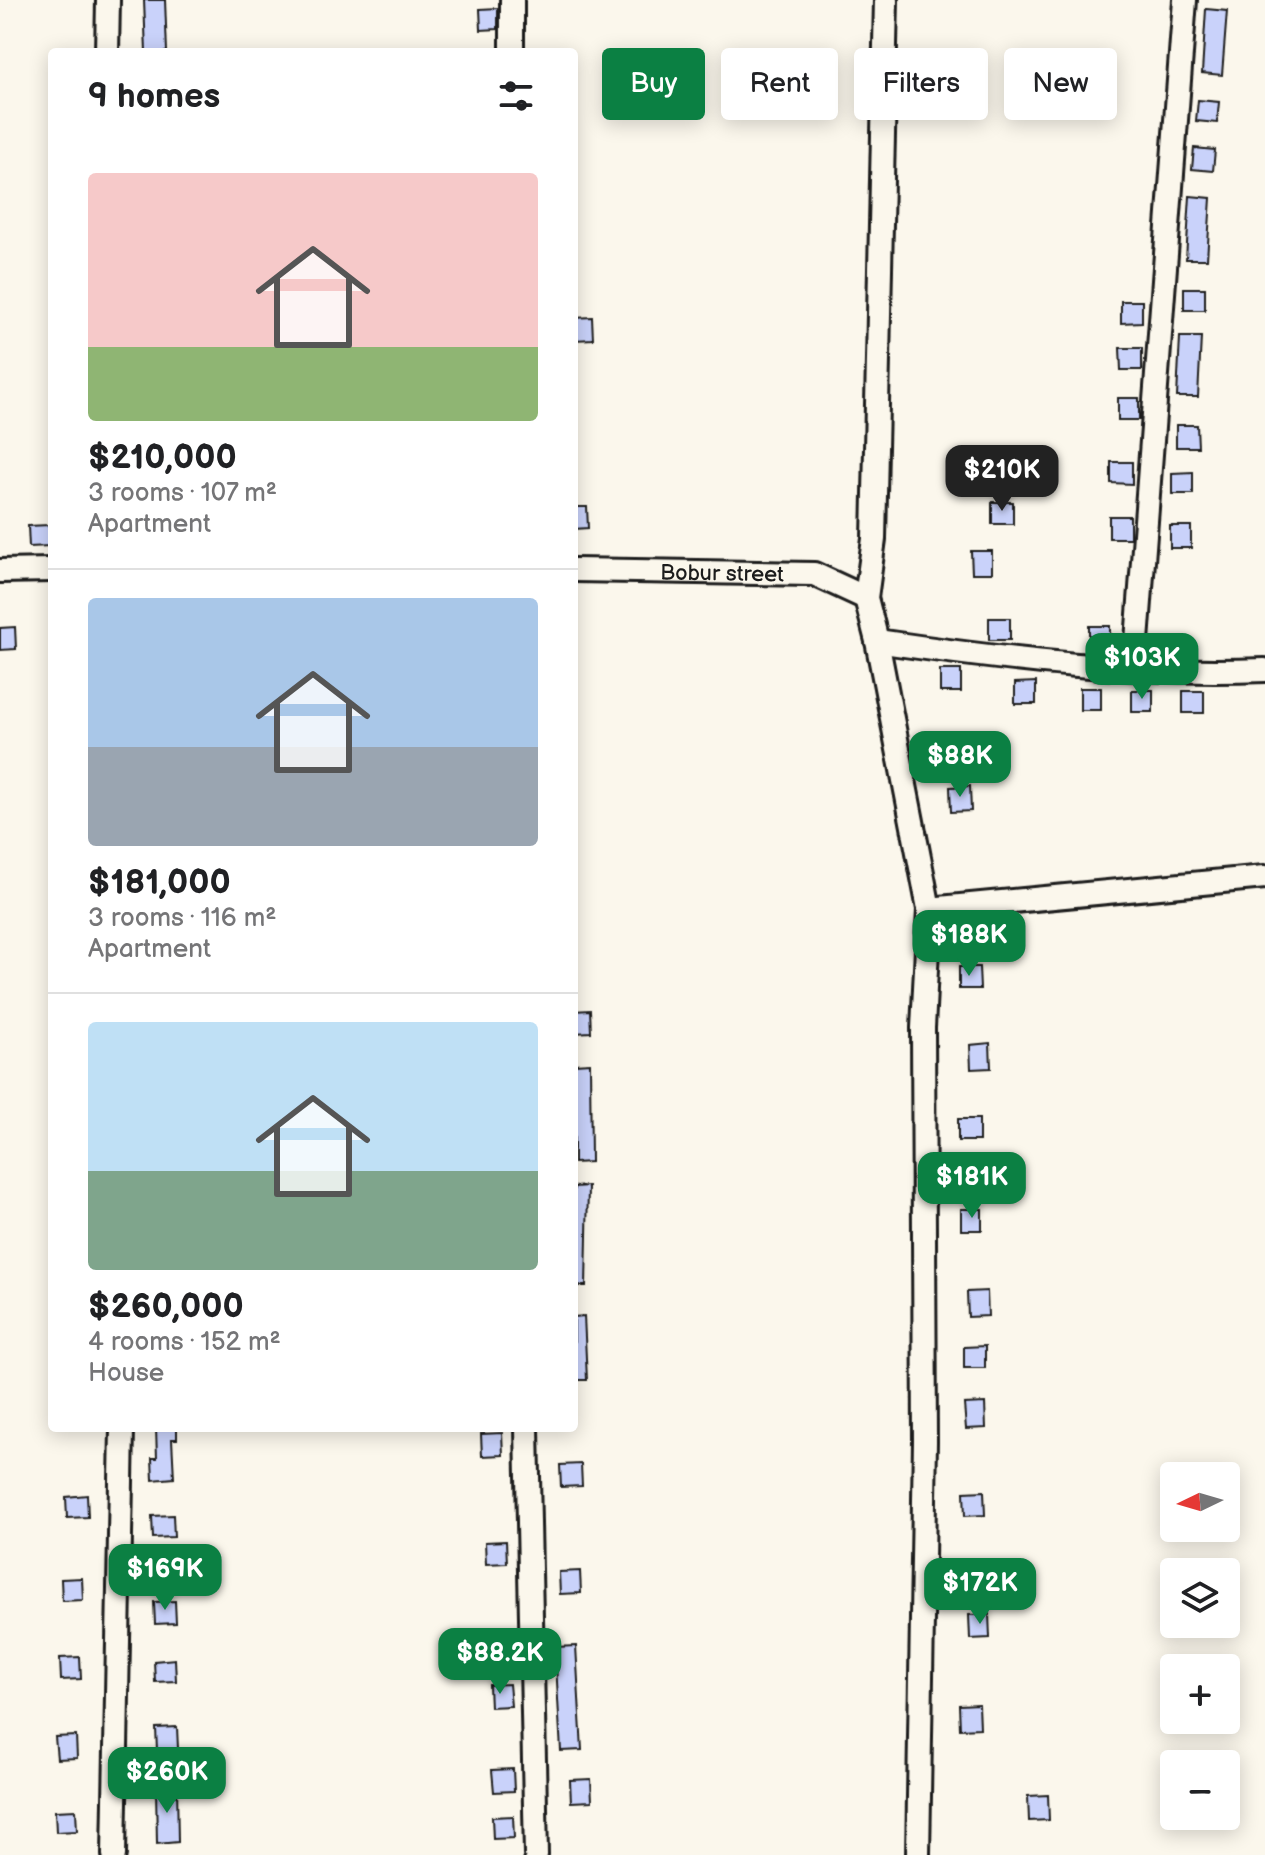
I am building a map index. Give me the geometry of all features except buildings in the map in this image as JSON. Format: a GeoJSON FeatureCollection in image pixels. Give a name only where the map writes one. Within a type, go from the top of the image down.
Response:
{"type":"FeatureCollection","features":[{"type":"Feature","properties":{"kind":"street"},"geometry":{"type":"LineString","coordinates":[[107,48],[108,0]]}},
{"type":"Feature","properties":{"kind":"street"},"geometry":{"type":"LineString","coordinates":[[512,0],[512,48]]}},
{"type":"Feature","properties":{"kind":"street"},"geometry":{"type":"LineString","coordinates":[[886,0],[874,539],[866,598],[929,909],[923,1028],[925,1441],[918,1855]]}},
{"type":"Feature","properties":{"kind":"street"},"geometry":{"type":"LineString","coordinates":[[1135,668],[1185,0]]}},
{"type":"Feature","properties":{"kind":"street"},"geometry":{"type":"LineString","coordinates":[[0,571],[48,570]]}},
{"type":"Feature","properties":{"kind":"street","name":"Bobur street"},"geometry":{"type":"LineString","coordinates":[[578,570],[814,574],[866,598]]}},
{"type":"Feature","properties":{"kind":"street"},"geometry":{"type":"LineString","coordinates":[[877,641],[1135,668],[1265,670]]}},
{"type":"Feature","properties":{"kind":"street"},"geometry":{"type":"LineString","coordinates":[[929,909],[1265,877]]}},
{"type":"Feature","properties":{"kind":"street"},"geometry":{"type":"LineString","coordinates":[[114,1855],[122,1432]]}},
{"type":"Feature","properties":{"kind":"street"},"geometry":{"type":"LineString","coordinates":[[527,1432],[536,1855]]}}]}
